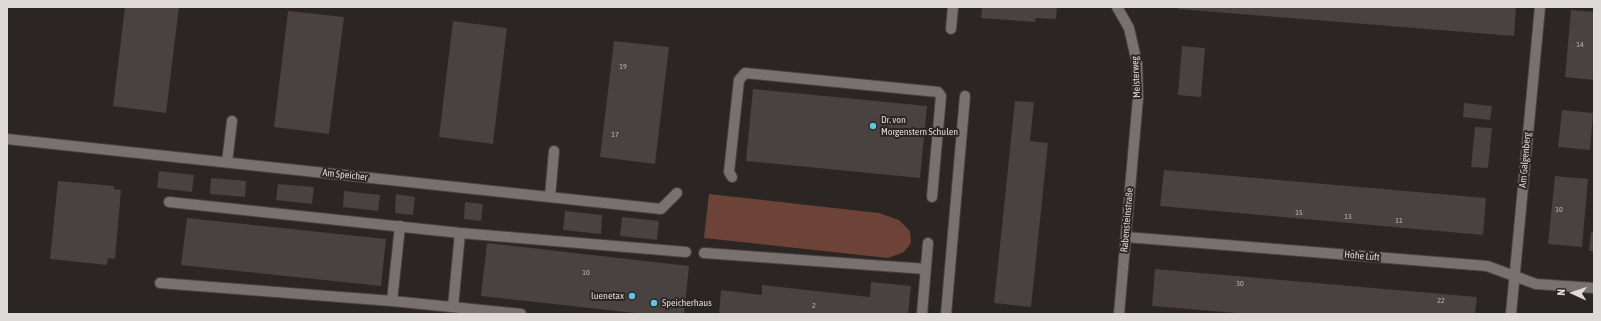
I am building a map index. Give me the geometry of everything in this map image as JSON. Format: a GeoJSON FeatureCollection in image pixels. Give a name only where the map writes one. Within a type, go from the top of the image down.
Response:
{"type":"FeatureCollection","features":[{"type":"Feature","properties":{"kind":"street"},"geometry":{"type":"LineString","coordinates":[[951,30],[953,7]]}},
{"type":"Feature","properties":{"kind":"street","name":"Meisterweg"},"geometry":{"type":"LineString","coordinates":[[1117,7],[1129,28],[1137,63],[1138,98],[1136,127]]}},
{"type":"Feature","properties":{"kind":"street","name":"Am Galgenberg"},"geometry":{"type":"LineString","coordinates":[[1511,314],[1540,7]]}},
{"type":"Feature","properties":{"kind":"street"},"geometry":{"type":"LineString","coordinates":[[732,177],[729,172],[739,80],[745,73],[930,91],[938,92],[941,96],[932,197]]}},
{"type":"Feature","properties":{"kind":"street"},"geometry":{"type":"LineString","coordinates":[[946,314],[965,96]]}},
{"type":"Feature","properties":{"kind":"street"},"geometry":{"type":"LineString","coordinates":[[227,162],[232,121]]}},
{"type":"Feature","properties":{"kind":"street","name":"Rabensteinstraße"},"geometry":{"type":"LineString","coordinates":[[1119,314],[1136,127]]}},
{"type":"Feature","properties":{"kind":"street","name":"Am Speicher"},"geometry":{"type":"LineString","coordinates":[[7,139],[661,209],[677,193]]}},
{"type":"Feature","properties":{"kind":"street"},"geometry":{"type":"LineString","coordinates":[[550,197],[554,151]]}},
{"type":"Feature","properties":{"kind":"street"},"geometry":{"type":"LineString","coordinates":[[169,202],[460,233],[686,252]]}},
{"type":"Feature","properties":{"kind":"street"},"geometry":{"type":"LineString","coordinates":[[392,301],[400,226]]}},
{"type":"Feature","properties":{"kind":"street"},"geometry":{"type":"LineString","coordinates":[[453,307],[460,233]]}},
{"type":"Feature","properties":{"kind":"street","name":"Hohe Luft"},"geometry":{"type":"LineString","coordinates":[[1126,237],[1487,266],[1536,284],[1594,288]]}},
{"type":"Feature","properties":{"kind":"street"},"geometry":{"type":"LineString","coordinates":[[922,314],[928,243]]}},
{"type":"Feature","properties":{"kind":"street"},"geometry":{"type":"LineString","coordinates":[[704,253],[926,269]]}},
{"type":"Feature","properties":{"kind":"street"},"geometry":{"type":"LineString","coordinates":[[160,283],[392,301],[521,314]]}},
{"type":"Feature","properties":{"kind":"shaded area"},"geometry":{"type":"Polygon","coordinates":[[[709,194],[879,213],[899,220],[910,231],[911,243],[904,252],[888,258],[704,238],[709,194]]]}},
{"type":"Feature","properties":{"kind":"building"},"geometry":{"type":"Polygon","coordinates":[[[125,7],[179,7],[166,113],[113,106],[125,7]]]}},
{"type":"Feature","properties":{"kind":"building"},"geometry":{"type":"Polygon","coordinates":[[[982,7],[1057,7],[1056,19],[1036,18],[1035,22],[981,18],[982,7]]]}},
{"type":"Feature","properties":{"kind":"building"},"geometry":{"type":"Polygon","coordinates":[[[1178,7],[1516,7],[1514,36],[1178,9],[1178,7]]]}},
{"type":"Feature","properties":{"kind":"building"},"geometry":{"type":"Polygon","coordinates":[[[1571,10],[1594,12],[1594,80],[1565,77],[1571,10]]]}},
{"type":"Feature","properties":{"kind":"building"},"geometry":{"type":"Polygon","coordinates":[[[288,11],[344,17],[329,134],[274,127],[288,11]]]}},
{"type":"Feature","properties":{"kind":"building"},"geometry":{"type":"Polygon","coordinates":[[[453,21],[507,28],[493,144],[439,137],[453,21]]]}},
{"type":"Feature","properties":{"kind":"building"},"geometry":{"type":"Polygon","coordinates":[[[614,41],[669,47],[655,164],[600,157],[614,41]]]}},
{"type":"Feature","properties":{"kind":"building"},"geometry":{"type":"Polygon","coordinates":[[[1182,46],[1205,48],[1201,97],[1178,95],[1182,46]]]}},
{"type":"Feature","properties":{"kind":"building"},"geometry":{"type":"Polygon","coordinates":[[[753,89],[927,106],[920,178],[746,161],[753,89]]]}},
{"type":"Feature","properties":{"kind":"building"},"geometry":{"type":"Polygon","coordinates":[[[1015,101],[1034,102],[1030,141],[1048,143],[1031,307],[994,303],[1015,101]]]}},
{"type":"Feature","properties":{"kind":"building"},"geometry":{"type":"Polygon","coordinates":[[[1464,103],[1492,106],[1490,120],[1463,117],[1464,103]]]}},
{"type":"Feature","properties":{"kind":"building"},"geometry":{"type":"Polygon","coordinates":[[[1562,110],[1593,113],[1590,150],[1558,147],[1562,110]]]}},
{"type":"Feature","properties":{"kind":"building"},"geometry":{"type":"Polygon","coordinates":[[[1475,127],[1492,128],[1488,168],[1471,167],[1475,127]]]}},
{"type":"Feature","properties":{"kind":"building"},"geometry":{"type":"Polygon","coordinates":[[[1164,170],[1486,198],[1483,235],[1160,206],[1164,170]]]}},
{"type":"Feature","properties":{"kind":"building"},"geometry":{"type":"Polygon","coordinates":[[[159,171],[194,175],[192,192],[157,188],[159,171]]]}},
{"type":"Feature","properties":{"kind":"building"},"geometry":{"type":"Polygon","coordinates":[[[1555,176],[1588,179],[1582,247],[1548,244],[1555,176]]]}},
{"type":"Feature","properties":{"kind":"building"},"geometry":{"type":"Polygon","coordinates":[[[211,178],[246,181],[245,197],[210,194],[211,178]]]}},
{"type":"Feature","properties":{"kind":"building"},"geometry":{"type":"Polygon","coordinates":[[[58,181],[114,186],[114,189],[121,190],[115,259],[108,258],[107,265],[50,259],[58,181]]]}},
{"type":"Feature","properties":{"kind":"building"},"geometry":{"type":"Polygon","coordinates":[[[278,184],[314,187],[312,204],[276,200],[278,184]]]}},
{"type":"Feature","properties":{"kind":"building"},"geometry":{"type":"Polygon","coordinates":[[[344,191],[380,195],[378,211],[343,207],[344,191]]]}},
{"type":"Feature","properties":{"kind":"building"},"geometry":{"type":"Polygon","coordinates":[[[396,194],[415,197],[413,215],[395,213],[396,194]]]}},
{"type":"Feature","properties":{"kind":"building"},"geometry":{"type":"Polygon","coordinates":[[[465,202],[483,204],[481,221],[464,219],[465,202]]]}},
{"type":"Feature","properties":{"kind":"building"},"geometry":{"type":"Polygon","coordinates":[[[565,211],[602,215],[601,234],[563,230],[565,211]]]}},
{"type":"Feature","properties":{"kind":"building"},"geometry":{"type":"Polygon","coordinates":[[[622,217],[659,221],[657,240],[620,236],[622,217]]]}},
{"type":"Feature","properties":{"kind":"building"},"geometry":{"type":"Polygon","coordinates":[[[187,218],[386,239],[381,286],[181,265],[187,218]]]}},
{"type":"Feature","properties":{"kind":"building"},"geometry":{"type":"Polygon","coordinates":[[[1591,232],[1594,232],[1594,251],[1589,251],[1591,232]]]}},
{"type":"Feature","properties":{"kind":"building"},"geometry":{"type":"Polygon","coordinates":[[[487,243],[689,266],[684,314],[644,314],[481,296],[487,243]]]}},
{"type":"Feature","properties":{"kind":"building"},"geometry":{"type":"Polygon","coordinates":[[[1155,269],[1477,297],[1475,314],[1248,314],[1152,306],[1155,269]]]}},
{"type":"Feature","properties":{"kind":"building"},"geometry":{"type":"Polygon","coordinates":[[[871,282],[911,286],[908,314],[719,314],[721,290],[762,295],[762,285],[870,297],[871,282]]]}},
{"type":"Feature","properties":{"kind":"place","name":"Dr. von Morgenstern Schulen"},"geometry":{"type":"Point","coordinates":[873,126]}},
{"type":"Feature","properties":{"kind":"place","name":"luenetax"},"geometry":{"type":"Point","coordinates":[632,296]}},
{"type":"Feature","properties":{"kind":"place","name":"Speicherhaus"},"geometry":{"type":"Point","coordinates":[654,303]}}]}
